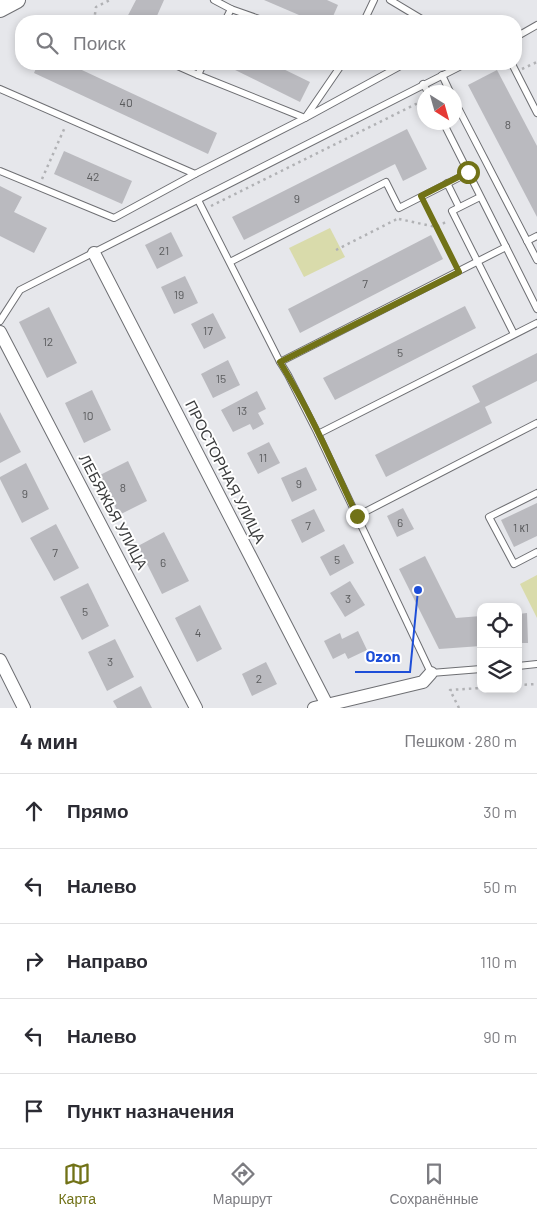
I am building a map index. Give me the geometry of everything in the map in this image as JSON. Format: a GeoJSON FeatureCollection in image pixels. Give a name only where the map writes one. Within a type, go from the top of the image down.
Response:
{"type":"FeatureCollection","features":[{"type":"Feature","properties":{"kind":"street"},"geometry":{"type":"LineString","coordinates":[[0,9],[17,0]]}},
{"type":"Feature","properties":{"kind":"street","name":"ПРОСТОРНАЯ УЛИЦА"},"geometry":{"type":"LineString","coordinates":[[94,253],[327,705]]}},
{"type":"Feature","properties":{"kind":"street","name":"ЛЕБЯЖЬЯ УЛИЦА"},"geometry":{"type":"LineString","coordinates":[[0,332],[196,708]]}},
{"type":"Feature","properties":{"kind":"street"},"geometry":{"type":"LineString","coordinates":[[0,660],[24,708]]}},
{"type":"Feature","properties":{"kind":"street"},"geometry":{"type":"LineString","coordinates":[[314,708],[423,682],[431,674]]}},
{"type":"Feature","properties":{"kind":"lane"},"geometry":{"type":"LineString","coordinates":[[214,0],[248,15]]}},
{"type":"Feature","properties":{"kind":"lane"},"geometry":{"type":"LineString","coordinates":[[367,15],[374,0]]}},
{"type":"Feature","properties":{"kind":"lane"},"geometry":{"type":"LineString","coordinates":[[390,0],[415,15]]}},
{"type":"Feature","properties":{"kind":"lane"},"geometry":{"type":"LineString","coordinates":[[228,15],[231,9]]}},
{"type":"Feature","properties":{"kind":"lane"},"geometry":{"type":"LineString","coordinates":[[522,34],[537,25]]}},
{"type":"Feature","properties":{"kind":"lane"},"geometry":{"type":"LineString","coordinates":[[187,70],[305,118]]}},
{"type":"Feature","properties":{"kind":"lane"},"geometry":{"type":"LineString","coordinates":[[198,75],[200,70]]}},
{"type":"Feature","properties":{"kind":"lane"},"geometry":{"type":"LineString","coordinates":[[305,118],[338,70]]}},
{"type":"Feature","properties":{"kind":"lane"},"geometry":{"type":"LineString","coordinates":[[0,171],[114,218],[393,70]]}},
{"type":"Feature","properties":{"kind":"lane"},"geometry":{"type":"LineString","coordinates":[[0,321],[20,290],[452,70]]}},
{"type":"Feature","properties":{"kind":"lane"},"geometry":{"type":"LineString","coordinates":[[516,72],[537,113]]}},
{"type":"Feature","properties":{"kind":"lane"},"geometry":{"type":"LineString","coordinates":[[442,75],[447,85]]}},
{"type":"Feature","properties":{"kind":"lane"},"geometry":{"type":"LineString","coordinates":[[0,89],[195,174]]}},
{"type":"Feature","properties":{"kind":"lane"},"geometry":{"type":"LineString","coordinates":[[462,115],[537,260]]}},
{"type":"Feature","properties":{"kind":"lane"},"geometry":{"type":"LineString","coordinates":[[447,130],[537,309]]}},
{"type":"Feature","properties":{"kind":"lane"},"geometry":{"type":"LineString","coordinates":[[230,262],[386,182],[399,208],[468,172]]}},
{"type":"Feature","properties":{"kind":"lane"},"geometry":{"type":"LineString","coordinates":[[447,183],[460,207]]}},
{"type":"Feature","properties":{"kind":"lane"},"geometry":{"type":"LineString","coordinates":[[480,197],[452,211],[514,334]]}},
{"type":"Feature","properties":{"kind":"lane"},"geometry":{"type":"LineString","coordinates":[[198,200],[318,434],[431,674],[477,669]]}},
{"type":"Feature","properties":{"kind":"lane"},"geometry":{"type":"LineString","coordinates":[[527,241],[537,236]]}},
{"type":"Feature","properties":{"kind":"lane"},"geometry":{"type":"LineString","coordinates":[[280,362],[506,248]]}},
{"type":"Feature","properties":{"kind":"lane"},"geometry":{"type":"LineString","coordinates":[[318,434],[537,322]]}},
{"type":"Feature","properties":{"kind":"lane"},"geometry":{"type":"LineString","coordinates":[[357,516],[537,423]]}},
{"type":"Feature","properties":{"kind":"lane"},"geometry":{"type":"LineString","coordinates":[[537,493],[490,518],[514,564],[537,552]]}},
{"type":"Feature","properties":{"kind":"lane"},"geometry":{"type":"LineString","coordinates":[[522,666],[537,664]]}},
{"type":"Feature","properties":{"kind":"path"},"geometry":{"type":"LineString","coordinates":[[95,15],[96,7],[110,0]]}},
{"type":"Feature","properties":{"kind":"path"},"geometry":{"type":"LineString","coordinates":[[522,69],[537,62]]}},
{"type":"Feature","properties":{"kind":"path"},"geometry":{"type":"LineString","coordinates":[[516,72],[520,70]]}},
{"type":"Feature","properties":{"kind":"path"},"geometry":{"type":"LineString","coordinates":[[203,210],[417,103]]}},
{"type":"Feature","properties":{"kind":"path"},"geometry":{"type":"LineString","coordinates":[[39,186],[68,119]]}},
{"type":"Feature","properties":{"kind":"path"},"geometry":{"type":"LineString","coordinates":[[418,208],[425,204],[459,272]]}},
{"type":"Feature","properties":{"kind":"path"},"geometry":{"type":"LineString","coordinates":[[336,250],[404,215]]}},
{"type":"Feature","properties":{"kind":"path"},"geometry":{"type":"LineString","coordinates":[[397,218],[436,227]]}},
{"type":"Feature","properties":{"kind":"path"},"geometry":{"type":"LineString","coordinates":[[522,686],[537,684]]}},
{"type":"Feature","properties":{"kind":"path"},"geometry":{"type":"LineString","coordinates":[[459,708],[450,690],[477,688]]}},
{"type":"Feature","properties":{"kind":"green space"},"geometry":{"type":"Polygon","coordinates":[[[330,228],[345,257],[304,277],[289,248],[330,228]]]}},
{"type":"Feature","properties":{"kind":"green space"},"geometry":{"type":"Polygon","coordinates":[[[537,575],[537,618],[520,584],[537,575]]]}},
{"type":"Feature","properties":{"kind":"building"},"geometry":{"type":"Polygon","coordinates":[[[136,0],[164,0],[157,15],[128,15],[136,0]]]}},
{"type":"Feature","properties":{"kind":"building"},"geometry":{"type":"Polygon","coordinates":[[[264,0],[327,0],[338,5],[334,15],[299,15],[264,0]]]}},
{"type":"Feature","properties":{"kind":"building"},"geometry":{"type":"Polygon","coordinates":[[[35,70],[82,70],[217,133],[208,154],[34,73],[35,70]]]}},
{"type":"Feature","properties":{"kind":"building"},"geometry":{"type":"Polygon","coordinates":[[[235,70],[285,70],[310,82],[300,102],[235,70]]]}},
{"type":"Feature","properties":{"kind":"building"},"geometry":{"type":"Polygon","coordinates":[[[497,70],[537,146],[537,217],[468,85],[497,70]]]}},
{"type":"Feature","properties":{"kind":"building"},"geometry":{"type":"Polygon","coordinates":[[[407,129],[427,169],[403,181],[395,164],[244,240],[232,217],[407,129]]]}},
{"type":"Feature","properties":{"kind":"building"},"geometry":{"type":"Polygon","coordinates":[[[64,151],[132,181],[122,204],[54,174],[64,151]]]}},
{"type":"Feature","properties":{"kind":"building"},"geometry":{"type":"Polygon","coordinates":[[[0,186],[22,197],[14,212],[47,228],[34,253],[0,236],[0,186]]]}},
{"type":"Feature","properties":{"kind":"building"},"geometry":{"type":"Polygon","coordinates":[[[171,232],[183,256],[157,269],[145,245],[171,232]]]}},
{"type":"Feature","properties":{"kind":"building"},"geometry":{"type":"Polygon","coordinates":[[[431,235],[443,259],[300,333],[288,309],[431,235]]]}},
{"type":"Feature","properties":{"kind":"building"},"geometry":{"type":"Polygon","coordinates":[[[185,276],[198,303],[174,314],[161,287],[185,276]]]}},
{"type":"Feature","properties":{"kind":"building"},"geometry":{"type":"Polygon","coordinates":[[[465,306],[476,328],[335,400],[323,378],[465,306]]]}},
{"type":"Feature","properties":{"kind":"building"},"geometry":{"type":"Polygon","coordinates":[[[49,307],[77,363],[47,378],[19,322],[49,307]]]}},
{"type":"Feature","properties":{"kind":"building"},"geometry":{"type":"Polygon","coordinates":[[[213,313],[226,338],[204,349],[191,324],[213,313]]]}},
{"type":"Feature","properties":{"kind":"building"},"geometry":{"type":"Polygon","coordinates":[[[537,353],[537,381],[485,407],[492,423],[386,477],[375,455],[480,402],[472,386],[537,353]]]}},
{"type":"Feature","properties":{"kind":"building"},"geometry":{"type":"Polygon","coordinates":[[[228,360],[240,385],[213,398],[201,374],[228,360]]]}},
{"type":"Feature","properties":{"kind":"building"},"geometry":{"type":"Polygon","coordinates":[[[92,390],[111,430],[84,443],[65,403],[92,390]]]}},
{"type":"Feature","properties":{"kind":"building"},"geometry":{"type":"Polygon","coordinates":[[[257,391],[266,409],[258,413],[264,424],[253,430],[250,424],[233,432],[221,410],[257,391]]]}},
{"type":"Feature","properties":{"kind":"building"},"geometry":{"type":"Polygon","coordinates":[[[0,412],[21,452],[0,463],[0,412]]]}},
{"type":"Feature","properties":{"kind":"building"},"geometry":{"type":"Polygon","coordinates":[[[269,442],[280,463],[258,474],[247,453],[269,442]]]}},
{"type":"Feature","properties":{"kind":"building"},"geometry":{"type":"Polygon","coordinates":[[[128,461],[147,501],[119,515],[100,475],[128,461]]]}},
{"type":"Feature","properties":{"kind":"building"},"geometry":{"type":"Polygon","coordinates":[[[26,463],[49,509],[22,523],[0,477],[26,463]]]}},
{"type":"Feature","properties":{"kind":"building"},"geometry":{"type":"Polygon","coordinates":[[[306,467],[317,490],[292,502],[281,478],[306,467]]]}},
{"type":"Feature","properties":{"kind":"building"},"geometry":{"type":"Polygon","coordinates":[[[537,503],[537,536],[514,547],[501,520],[537,503]]]}},
{"type":"Feature","properties":{"kind":"building"},"geometry":{"type":"Polygon","coordinates":[[[403,508],[414,529],[397,537],[387,516],[403,508]]]}},
{"type":"Feature","properties":{"kind":"building"},"geometry":{"type":"Polygon","coordinates":[[[314,509],[325,531],[302,543],[291,520],[314,509]]]}},
{"type":"Feature","properties":{"kind":"building"},"geometry":{"type":"Polygon","coordinates":[[[56,524],[79,568],[54,581],[30,538],[56,524]]]}},
{"type":"Feature","properties":{"kind":"building"},"geometry":{"type":"Polygon","coordinates":[[[164,532],[189,581],[162,594],[138,546],[164,532]]]}},
{"type":"Feature","properties":{"kind":"building"},"geometry":{"type":"Polygon","coordinates":[[[344,544],[354,563],[330,576],[320,557],[344,544]]]}},
{"type":"Feature","properties":{"kind":"building"},"geometry":{"type":"Polygon","coordinates":[[[425,556],[456,618],[477,616],[477,646],[439,649],[399,569],[425,556]]]}},
{"type":"Feature","properties":{"kind":"building"},"geometry":{"type":"Polygon","coordinates":[[[350,581],[365,605],[345,617],[330,593],[350,581]]]}},
{"type":"Feature","properties":{"kind":"building"},"geometry":{"type":"Polygon","coordinates":[[[88,583],[109,626],[82,640],[60,597],[88,583]]]}},
{"type":"Feature","properties":{"kind":"building"},"geometry":{"type":"Polygon","coordinates":[[[200,605],[222,649],[197,662],[175,618],[200,605]]]}},
{"type":"Feature","properties":{"kind":"building"},"geometry":{"type":"Polygon","coordinates":[[[527,613],[528,643],[522,643],[522,614],[527,613]]]}},
{"type":"Feature","properties":{"kind":"building"},"geometry":{"type":"Polygon","coordinates":[[[358,631],[367,650],[348,659],[345,653],[333,659],[324,641],[340,633],[342,639],[358,631]]]}},
{"type":"Feature","properties":{"kind":"building"},"geometry":{"type":"Polygon","coordinates":[[[115,639],[134,677],[107,691],[88,652],[115,639]]]}},
{"type":"Feature","properties":{"kind":"building"},"geometry":{"type":"Polygon","coordinates":[[[266,662],[277,684],[252,696],[242,674],[266,662]]]}},
{"type":"Feature","properties":{"kind":"building"},"geometry":{"type":"Polygon","coordinates":[[[141,686],[152,708],[117,708],[113,701],[141,686]]]}},
{"type":"Feature","properties":{"kind":"place","name":"Ozon"},"geometry":{"type":"Point","coordinates":[418,590]}},
{"type":"Feature","properties":{"kind":"route"},"geometry":{"type":"LineString","coordinates":[[357,516],[318,434],[280,362],[459,272],[421,196],[468,172]]}}]}
